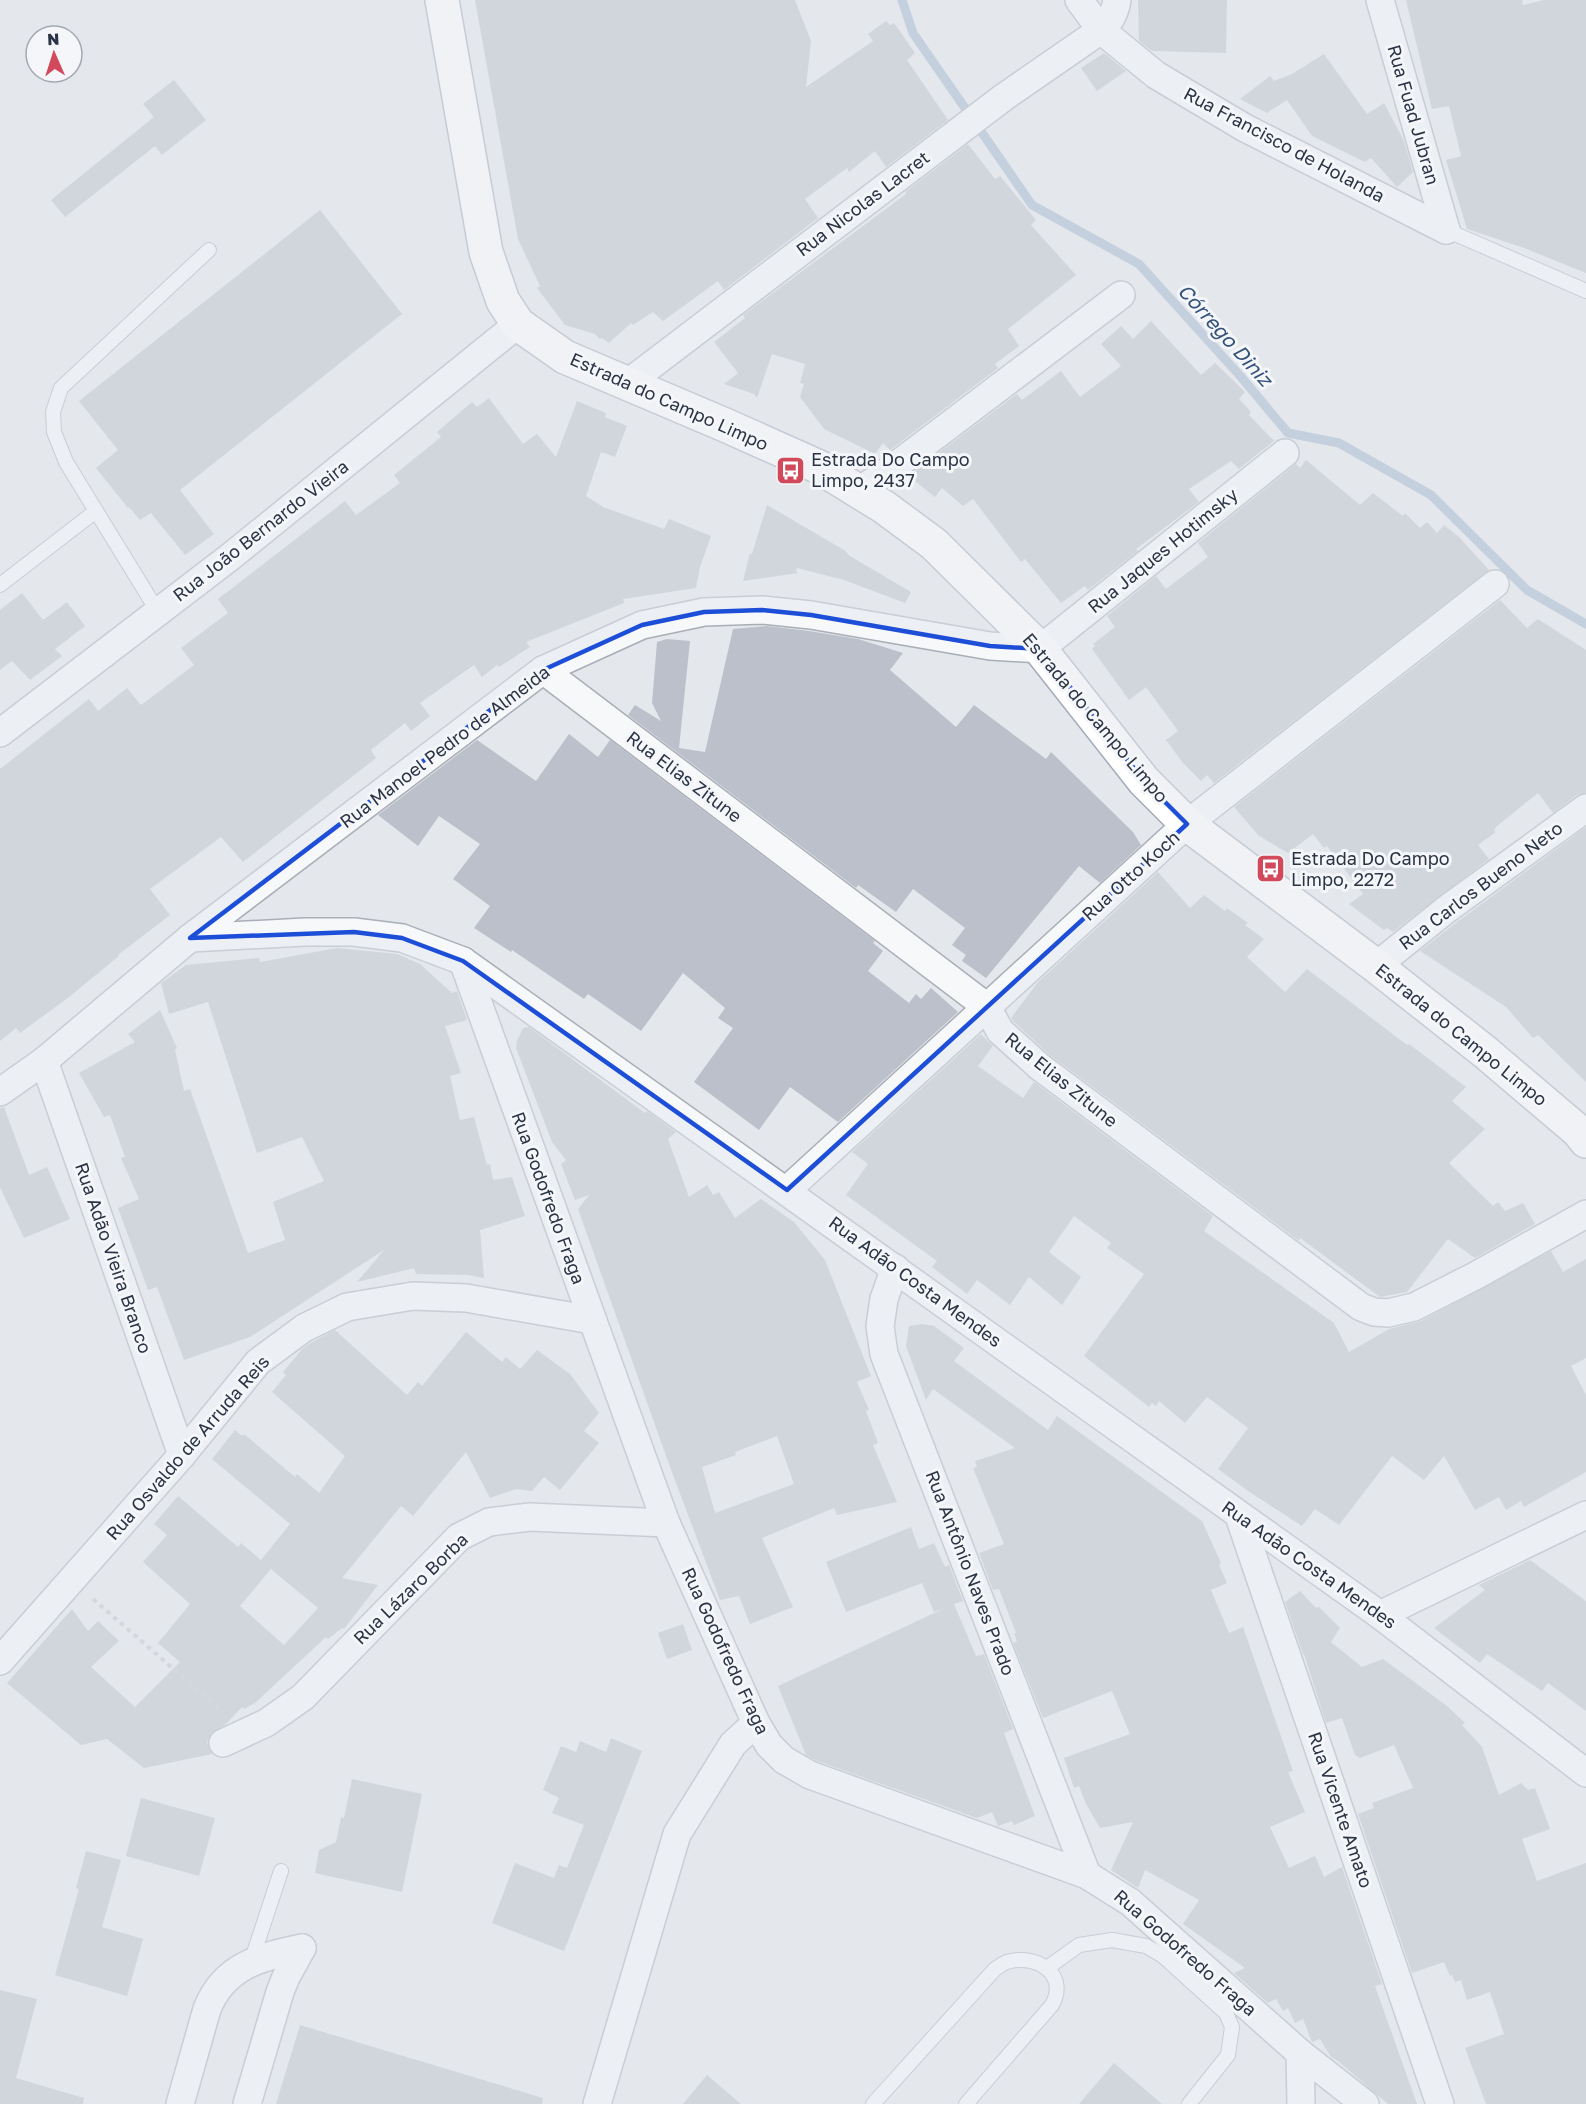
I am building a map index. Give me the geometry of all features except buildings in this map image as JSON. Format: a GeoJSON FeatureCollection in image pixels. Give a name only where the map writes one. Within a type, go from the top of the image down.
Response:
{"type":"FeatureCollection","features":[{"type":"Feature","properties":{"kind":"main road","name":"Estrada do Campo Limpo"},"geometry":{"type":"LineString","coordinates":[[442,0],[460,114],[486,252],[503,301],[518,324],[565,357],[819,467],[884,507],[934,544],[1040,649],[1144,781],[1187,824],[1376,966],[1583,1132]]}},
{"type":"Feature","properties":{"kind":"street","name":"Rua Francisco de Holanda"},"geometry":{"type":"LineString","coordinates":[[1079,0],[1101,30],[1155,75],[1245,128],[1446,230]]}},
{"type":"Feature","properties":{"kind":"street"},"geometry":{"type":"LineString","coordinates":[[1101,30],[1110,21],[1117,0]]}},
{"type":"Feature","properties":{"kind":"street","name":"Rua Fuad Jubran"},"geometry":{"type":"LineString","coordinates":[[1380,0],[1446,230]]}},
{"type":"Feature","properties":{"kind":"street","name":"Rua Nicolas Lacret"},"geometry":{"type":"LineString","coordinates":[[628,383],[1004,97],[1101,30]]}},
{"type":"Feature","properties":{"kind":"street"},"geometry":{"type":"LineString","coordinates":[[859,491],[1121,295]]}},
{"type":"Feature","properties":{"kind":"street","name":"Rua João Bernardo Vieira"},"geometry":{"type":"LineString","coordinates":[[0,734],[158,612],[518,324]]}},
{"type":"Feature","properties":{"kind":"street","name":"Rua Jaques Hotimsky"},"geometry":{"type":"LineString","coordinates":[[1040,649],[1285,453]]}},
{"type":"Feature","properties":{"kind":"street","name":"Rua Otto Koch"},"geometry":{"type":"LineString","coordinates":[[787,1190],[1187,824],[1495,584]]}},
{"type":"Feature","properties":{"kind":"street","name":"Rua Manoel Pedro de Almeida"},"geometry":{"type":"LineString","coordinates":[[0,1092],[44,1061],[190,938],[543,670],[642,625],[704,612],[762,610],[811,615],[990,646],[1040,649]]}},
{"type":"Feature","properties":{"kind":"street","name":"Rua Elias Zitune"},"geometry":{"type":"LineString","coordinates":[[543,670],[987,1007],[1000,1031],[1040,1067],[1361,1308],[1388,1313],[1414,1307],[1586,1214]]}},
{"type":"Feature","properties":{"kind":"street","name":"Rua Carlos Bueno Neto"},"geometry":{"type":"LineString","coordinates":[[1376,966],[1447,909],[1586,808]]}},
{"type":"Feature","properties":{"kind":"street","name":"Rua Adão Costa Mendes"},"geometry":{"type":"LineString","coordinates":[[190,938],[354,932],[402,938],[463,961],[1380,1615],[1586,1773]]}},
{"type":"Feature","properties":{"kind":"street","name":"Rua Godofredo Fraga"},"geometry":{"type":"LineString","coordinates":[[463,961],[666,1523],[756,1723],[769,1745],[784,1760],[810,1775],[1087,1875],[1130,1902],[1300,2053],[1365,2104]]}},
{"type":"Feature","properties":{"kind":"street","name":"Rua Adão Vieira Branco"},"geometry":{"type":"LineString","coordinates":[[44,1061],[182,1455]]}},
{"type":"Feature","properties":{"kind":"street","name":"Rua Antônio Naves Prado"},"geometry":{"type":"LineString","coordinates":[[895,1268],[884,1299],[880,1326],[884,1354],[1087,1875]]}},
{"type":"Feature","properties":{"kind":"street","name":"Rua Osvaldo de Arruda Reis"},"geometry":{"type":"LineString","coordinates":[[0,1661],[182,1455],[258,1362],[304,1328],[347,1306],[403,1297],[466,1298],[592,1320]]}},
{"type":"Feature","properties":{"kind":"street"},"geometry":{"type":"LineString","coordinates":[[1380,1615],[1586,1515]]}},
{"type":"Feature","properties":{"kind":"street","name":"Rua Vicente Amato"},"geometry":{"type":"LineString","coordinates":[[1239,1516],[1440,2104]]}},
{"type":"Feature","properties":{"kind":"street","name":"Rua Lázaro Borba"},"geometry":{"type":"LineString","coordinates":[[222,1743],[266,1723],[303,1697],[459,1537],[477,1526],[505,1519],[531,1517],[666,1523]]}},
{"type":"Feature","properties":{"kind":"street"},"geometry":{"type":"LineString","coordinates":[[597,2104],[677,1834],[733,1744],[756,1723]]}},
{"type":"Feature","properties":{"kind":"street"},"geometry":{"type":"LineString","coordinates":[[180,2104],[213,1995],[222,1982],[251,1962],[270,1954],[302,1948],[280,1992],[247,2104]]}},
{"type":"Feature","properties":{"kind":"street"},"geometry":{"type":"LineString","coordinates":[[1300,2053],[1301,2104]]}},
{"type":"Feature","properties":{"kind":"lane"},"geometry":{"type":"LineString","coordinates":[[1446,230],[1586,291]]}},
{"type":"Feature","properties":{"kind":"lane"},"geometry":{"type":"LineString","coordinates":[[158,612],[66,462],[54,432],[53,412],[61,388],[209,249]]}},
{"type":"Feature","properties":{"kind":"lane"},"geometry":{"type":"LineString","coordinates":[[0,585],[96,511]]}},
{"type":"Feature","properties":{"kind":"lane"},"geometry":{"type":"LineString","coordinates":[[251,1962],[281,1871]]}},
{"type":"Feature","properties":{"kind":"lane"},"geometry":{"type":"LineString","coordinates":[[1047,1968],[1079,1945],[1112,1940],[1146,1946],[1163,1956],[1226,2013],[1232,2027],[1228,2055],[1189,2104]]}},
{"type":"Feature","properties":{"kind":"lane"},"geometry":{"type":"LineString","coordinates":[[873,2104],[995,1969],[1007,1962],[1026,1960],[1047,1968],[1053,1973],[1058,1984],[1057,1995],[1052,2005],[966,2104]]}},
{"type":"Feature","properties":{"kind":"path"},"geometry":{"type":"LineString","coordinates":[[73,1581],[247,1731]]}},
{"type":"Feature","properties":{"kind":"highlighted area"},"geometry":{"type":"Polygon","coordinates":[[[762,610],[811,615],[990,646],[1040,649],[1144,781],[1187,824],[787,1190],[463,961],[402,938],[354,932],[190,938],[543,670],[642,625],[704,612],[762,610]]]}},
{"type":"Feature","properties":{"kind":"waterway","name":"Córrego Diniz"},"geometry":{"type":"LineString","coordinates":[[902,0],[913,33],[1032,205],[1139,264],[1242,378],[1288,433],[1339,443],[1431,495],[1527,590],[1586,624]]}},
{"type":"Feature","properties":{"kind":"place","name":"Estrada Do Campo Limpo, 2437"},"geometry":{"type":"Point","coordinates":[790,470]}},
{"type":"Feature","properties":{"kind":"place","name":"Estrada Do Campo Limpo, 2272"},"geometry":{"type":"Point","coordinates":[1270,869]}}]}
